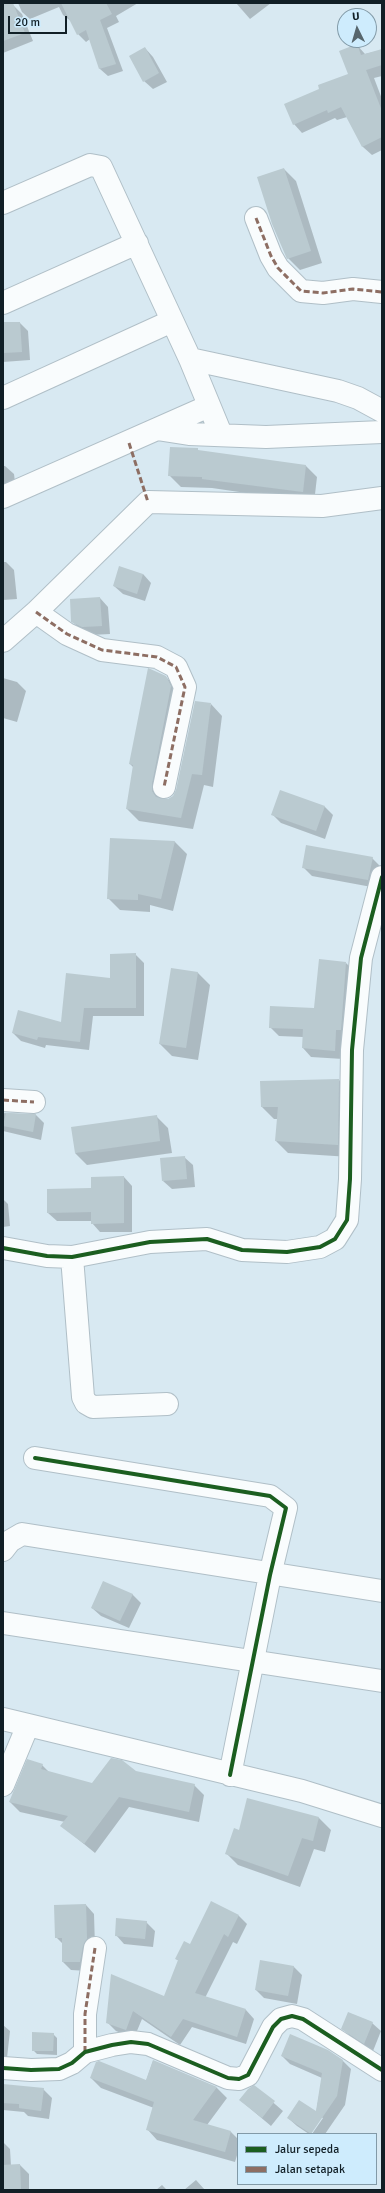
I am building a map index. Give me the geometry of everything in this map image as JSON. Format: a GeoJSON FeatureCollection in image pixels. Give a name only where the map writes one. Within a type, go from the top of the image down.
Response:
{"type":"FeatureCollection","features":[{"type":"Feature","properties":{"kind":"street"},"geometry":{"type":"LineString","coordinates":[[3,203],[90,165],[98,166],[104,172],[190,360],[221,434]]}},
{"type":"Feature","properties":{"kind":"street"},"geometry":{"type":"LineString","coordinates":[[256,218],[271,256],[278,268],[301,291],[322,293],[353,289],[382,292]]}},
{"type":"Feature","properties":{"kind":"street"},"geometry":{"type":"LineString","coordinates":[[3,303],[137,243]]}},
{"type":"Feature","properties":{"kind":"street"},"geometry":{"type":"LineString","coordinates":[[3,398],[172,321]]}},
{"type":"Feature","properties":{"kind":"street"},"geometry":{"type":"LineString","coordinates":[[190,360],[338,391],[358,398],[382,411]]}},
{"type":"Feature","properties":{"kind":"street"},"geometry":{"type":"LineString","coordinates":[[3,497],[158,430],[209,406]]}},
{"type":"Feature","properties":{"kind":"street"},"geometry":{"type":"LineString","coordinates":[[158,430],[189,434],[221,434],[266,437],[382,432]]}},
{"type":"Feature","properties":{"kind":"street"},"geometry":{"type":"LineString","coordinates":[[3,641],[36,612],[148,502],[322,506],[382,498]]}},
{"type":"Feature","properties":{"kind":"street"},"geometry":{"type":"LineString","coordinates":[[36,612],[67,634],[102,650],[157,657],[176,667],[185,687],[164,787]]}},
{"type":"Feature","properties":{"kind":"street"},"geometry":{"type":"LineString","coordinates":[[3,1248],[47,1256],[72,1257],[150,1242],[208,1239],[242,1250],[287,1252],[320,1247],[336,1239],[347,1220],[350,1179],[352,1050],[360,958],[382,876]]}},
{"type":"Feature","properties":{"kind":"street"},"geometry":{"type":"LineString","coordinates":[[3,1100],[34,1102]]}},
{"type":"Feature","properties":{"kind":"street"},"geometry":{"type":"LineString","coordinates":[[72,1257],[83,1397],[86,1403],[93,1407],[167,1404]]}},
{"type":"Feature","properties":{"kind":"street"},"geometry":{"type":"LineString","coordinates":[[35,1458],[270,1496],[286,1508],[270,1575],[230,1775]]}},
{"type":"Feature","properties":{"kind":"street"},"geometry":{"type":"LineString","coordinates":[[3,1550],[10,1541],[22,1534],[270,1575],[382,1591]]}},
{"type":"Feature","properties":{"kind":"street"},"geometry":{"type":"LineString","coordinates":[[3,1623],[382,1681]]}},
{"type":"Feature","properties":{"kind":"street"},"geometry":{"type":"LineString","coordinates":[[3,1719],[230,1775],[302,1791],[382,1816]]}},
{"type":"Feature","properties":{"kind":"street"},"geometry":{"type":"LineString","coordinates":[[3,1785],[28,1725]]}},
{"type":"Feature","properties":{"kind":"street"},"geometry":{"type":"LineString","coordinates":[[85,2052],[85,2014],[95,1948]]}},
{"type":"Feature","properties":{"kind":"street"},"geometry":{"type":"LineString","coordinates":[[3,2068],[31,2070],[59,2069],[72,2063],[85,2052],[112,2045],[132,2042],[148,2044],[228,2078],[239,2079],[248,2075],[273,2026],[281,2019],[292,2016],[302,2019],[382,2070]]}},
{"type":"Feature","properties":{"kind":"building"},"geometry":{"type":"Polygon","coordinates":[[[3,3],[13,3],[25,33],[3,41],[3,3]]]}},
{"type":"Feature","properties":{"kind":"building"},"geometry":{"type":"Polygon","coordinates":[[[61,3],[106,3],[112,14],[100,20],[116,64],[99,69],[86,30],[77,35],[61,3]]]}},
{"type":"Feature","properties":{"kind":"building"},"geometry":{"type":"Polygon","coordinates":[[[145,47],[159,73],[143,82],[129,56],[145,47]]]}},
{"type":"Feature","properties":{"kind":"building"},"geometry":{"type":"Polygon","coordinates":[[[347,48],[358,48],[361,55],[382,49],[382,65],[366,70],[382,111],[382,137],[362,147],[341,107],[328,113],[327,110],[293,125],[284,104],[319,89],[318,85],[348,74],[339,51],[347,48]]]}},
{"type":"Feature","properties":{"kind":"building"},"geometry":{"type":"Polygon","coordinates":[[[284,168],[311,251],[287,259],[272,224],[257,177],[284,168]]]}},
{"type":"Feature","properties":{"kind":"building"},"geometry":{"type":"Polygon","coordinates":[[[3,322],[20,322],[22,352],[3,353],[3,322]]]}},
{"type":"Feature","properties":{"kind":"building"},"geometry":{"type":"Polygon","coordinates":[[[170,447],[198,448],[198,450],[306,465],[303,492],[202,479],[202,477],[168,476],[170,447]]]}},
{"type":"Feature","properties":{"kind":"building"},"geometry":{"type":"Polygon","coordinates":[[[119,566],[143,574],[137,594],[113,586],[119,566]]]}},
{"type":"Feature","properties":{"kind":"building"},"geometry":{"type":"Polygon","coordinates":[[[100,597],[102,626],[82,627],[71,622],[70,599],[100,597]]]}},
{"type":"Feature","properties":{"kind":"building"},"geometry":{"type":"Polygon","coordinates":[[[148,668],[166,676],[171,686],[152,784],[152,791],[156,797],[168,799],[173,796],[176,790],[195,701],[211,703],[202,775],[192,774],[181,818],[126,809],[133,765],[129,764],[148,668]]]}},
{"type":"Feature","properties":{"kind":"building"},"geometry":{"type":"Polygon","coordinates":[[[280,790],[325,806],[316,831],[271,815],[280,790]]]}},
{"type":"Feature","properties":{"kind":"building"},"geometry":{"type":"Polygon","coordinates":[[[110,838],[175,841],[161,899],[138,894],[138,900],[107,899],[110,838]]]}},
{"type":"Feature","properties":{"kind":"building"},"geometry":{"type":"Polygon","coordinates":[[[306,845],[373,857],[368,880],[302,868],[306,845]]]}},
{"type":"Feature","properties":{"kind":"building"},"geometry":{"type":"Polygon","coordinates":[[[136,953],[136,1008],[84,1008],[80,1042],[38,1037],[37,1040],[12,1033],[18,1010],[61,1022],[66,973],[110,978],[110,954],[136,953]]]}},
{"type":"Feature","properties":{"kind":"building"},"geometry":{"type":"Polygon","coordinates":[[[319,959],[346,962],[341,1030],[336,1030],[335,1051],[302,1048],[303,1029],[269,1028],[270,1006],[314,1008],[319,959]]]}},
{"type":"Feature","properties":{"kind":"building"},"geometry":{"type":"Polygon","coordinates":[[[171,968],[198,972],[186,1048],[159,1044],[171,968]]]}},
{"type":"Feature","properties":{"kind":"building"},"geometry":{"type":"Polygon","coordinates":[[[339,1079],[338,1145],[275,1141],[278,1107],[261,1107],[260,1081],[339,1079]]]}},
{"type":"Feature","properties":{"kind":"building"},"geometry":{"type":"Polygon","coordinates":[[[6,1113],[36,1114],[33,1132],[3,1126],[6,1113]]]}},
{"type":"Feature","properties":{"kind":"building"},"geometry":{"type":"Polygon","coordinates":[[[157,1115],[160,1141],[75,1153],[71,1127],[157,1115]]]}},
{"type":"Feature","properties":{"kind":"building"},"geometry":{"type":"Polygon","coordinates":[[[185,1156],[187,1179],[162,1181],[160,1158],[185,1156]]]}},
{"type":"Feature","properties":{"kind":"building"},"geometry":{"type":"Polygon","coordinates":[[[124,1176],[124,1223],[91,1224],[91,1212],[47,1213],[47,1189],[91,1188],[91,1177],[124,1176]]]}},
{"type":"Feature","properties":{"kind":"building"},"geometry":{"type":"Polygon","coordinates":[[[103,1581],[133,1594],[120,1621],[91,1608],[103,1581]]]}},
{"type":"Feature","properties":{"kind":"building"},"geometry":{"type":"Polygon","coordinates":[[[111,1758],[122,1760],[136,1771],[195,1784],[189,1812],[119,1797],[84,1844],[60,1826],[68,1816],[9,1802],[27,1759],[43,1764],[41,1769],[92,1783],[111,1758]]]}},
{"type":"Feature","properties":{"kind":"building"},"geometry":{"type":"Polygon","coordinates":[[[247,1798],[319,1817],[313,1841],[302,1838],[288,1876],[225,1854],[234,1828],[239,1830],[247,1798]]]}},
{"type":"Feature","properties":{"kind":"building"},"geometry":{"type":"Polygon","coordinates":[[[211,1901],[239,1915],[228,1937],[224,1934],[195,1993],[246,2009],[237,2037],[183,2019],[171,2037],[133,2011],[126,2030],[106,2023],[111,1974],[164,1996],[178,1960],[175,1959],[184,1941],[190,1944],[211,1901]]]}},
{"type":"Feature","properties":{"kind":"building"},"geometry":{"type":"Polygon","coordinates":[[[86,1904],[87,1939],[83,1946],[80,1962],[62,1962],[62,1938],[55,1938],[54,1905],[86,1904]]]}},
{"type":"Feature","properties":{"kind":"building"},"geometry":{"type":"Polygon","coordinates":[[[116,1918],[147,1921],[145,1939],[115,1936],[116,1918]]]}},
{"type":"Feature","properties":{"kind":"building"},"geometry":{"type":"Polygon","coordinates":[[[260,1960],[294,1966],[288,1996],[255,1990],[260,1960]]]}},
{"type":"Feature","properties":{"kind":"building"},"geometry":{"type":"Polygon","coordinates":[[[348,2012],[373,2022],[364,2044],[341,2029],[348,2012]]]}},
{"type":"Feature","properties":{"kind":"building"},"geometry":{"type":"Polygon","coordinates":[[[32,2032],[54,2033],[53,2051],[32,2051],[32,2032]]]}},
{"type":"Feature","properties":{"kind":"building"},"geometry":{"type":"Polygon","coordinates":[[[290,2034],[328,2050],[343,2060],[337,2096],[312,2133],[287,2118],[299,2100],[316,2111],[322,2073],[281,2056],[290,2034]]]}},
{"type":"Feature","properties":{"kind":"building"},"geometry":{"type":"Polygon","coordinates":[[[153,2060],[217,2087],[193,2120],[231,2131],[225,2152],[146,2130],[154,2102],[90,2078],[96,2062],[99,2061],[146,2080],[153,2060]]]}},
{"type":"Feature","properties":{"kind":"building"},"geometry":{"type":"Polygon","coordinates":[[[3,2084],[44,2088],[41,2111],[19,2108],[19,2104],[3,2103],[3,2084]]]}},
{"type":"Feature","properties":{"kind":"building"},"geometry":{"type":"Polygon","coordinates":[[[254,2085],[275,2101],[262,2118],[239,2100],[248,2089],[254,2085]]]}},
{"type":"Feature","properties":{"kind":"building"},"geometry":{"type":"Polygon","coordinates":[[[20,2164],[21,2189],[3,2189],[3,2165],[20,2164]]]}},
{"type":"Feature","properties":{"kind":"marked path"},"geometry":{"type":"LineString","coordinates":[[256,218],[271,256],[278,268],[301,291],[323,293],[353,289],[382,292]]}},
{"type":"Feature","properties":{"kind":"marked path"},"geometry":{"type":"LineString","coordinates":[[129,443],[148,502]]}},
{"type":"Feature","properties":{"kind":"marked path"},"geometry":{"type":"LineString","coordinates":[[36,612],[67,634],[102,650],[157,657],[176,667],[185,687],[164,787]]}},
{"type":"Feature","properties":{"kind":"marked path"},"geometry":{"type":"LineString","coordinates":[[3,1100],[34,1102]]}},
{"type":"Feature","properties":{"kind":"marked path"},"geometry":{"type":"LineString","coordinates":[[85,2052],[85,2014],[95,1948]]}},
{"type":"Feature","properties":{"kind":"cycle path"},"geometry":{"type":"LineString","coordinates":[[3,1248],[47,1256],[72,1257],[150,1242],[207,1239],[242,1250],[287,1252],[320,1247],[335,1239],[347,1220],[350,1179],[352,1050],[361,958],[382,877]]}},
{"type":"Feature","properties":{"kind":"cycle path"},"geometry":{"type":"LineString","coordinates":[[35,1458],[270,1496],[286,1508],[270,1575],[230,1775]]}},
{"type":"Feature","properties":{"kind":"cycle path"},"geometry":{"type":"LineString","coordinates":[[3,2068],[31,2070],[59,2069],[72,2063],[85,2052],[131,2042],[148,2044],[228,2078],[239,2079],[248,2075],[273,2027],[281,2019],[292,2016],[303,2019],[382,2070]]}}]}
